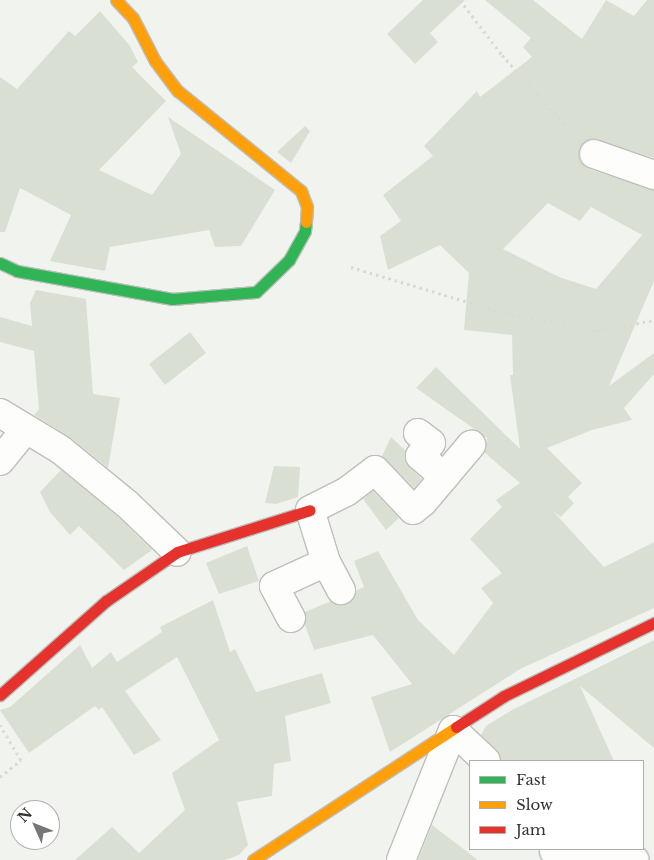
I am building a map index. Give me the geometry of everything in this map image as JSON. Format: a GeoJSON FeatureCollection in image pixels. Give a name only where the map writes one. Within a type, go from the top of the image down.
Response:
{"type":"FeatureCollection","features":[{"type":"Feature","properties":{"kind":"street"},"geometry":{"type":"LineString","coordinates":[[0,262],[17,271],[172,299],[256,292],[290,260],[305,231],[307,207],[301,192],[178,91],[156,61],[132,18],[116,0]]}},
{"type":"Feature","properties":{"kind":"street"},"geometry":{"type":"LineString","coordinates":[[594,154],[654,174]]}},
{"type":"Feature","properties":{"kind":"street"},"geometry":{"type":"LineString","coordinates":[[0,413],[25,430],[61,450],[127,504],[177,552]]}},
{"type":"Feature","properties":{"kind":"street"},"geometry":{"type":"LineString","coordinates":[[0,461],[25,430]]}},
{"type":"Feature","properties":{"kind":"street"},"geometry":{"type":"LineString","coordinates":[[418,433],[431,443],[420,456],[444,477]]}},
{"type":"Feature","properties":{"kind":"street"},"geometry":{"type":"LineString","coordinates":[[0,695],[106,601],[177,552],[310,510],[346,492],[375,470],[413,510],[471,445]]}},
{"type":"Feature","properties":{"kind":"street"},"geometry":{"type":"LineString","coordinates":[[310,510],[326,562],[341,590]]}},
{"type":"Feature","properties":{"kind":"street"},"geometry":{"type":"LineString","coordinates":[[291,618],[274,586],[326,562]]}},
{"type":"Feature","properties":{"kind":"street"},"geometry":{"type":"LineString","coordinates":[[253,860],[504,696],[654,623]]}},
{"type":"Feature","properties":{"kind":"street"},"geometry":{"type":"LineString","coordinates":[[453,730],[485,760]]}},
{"type":"Feature","properties":{"kind":"street"},"geometry":{"type":"LineString","coordinates":[[401,860],[453,730]]}},
{"type":"Feature","properties":{"kind":"street"},"geometry":{"type":"LineString","coordinates":[[555,853],[634,860]]}},
{"type":"Feature","properties":{"kind":"path"},"geometry":{"type":"LineString","coordinates":[[460,0],[502,55],[594,154]]}},
{"type":"Feature","properties":{"kind":"path"},"geometry":{"type":"LineString","coordinates":[[351,267],[505,313],[598,331],[654,320]]}},
{"type":"Feature","properties":{"kind":"path"},"geometry":{"type":"LineString","coordinates":[[0,724],[21,760],[0,777]]}},
{"type":"Feature","properties":{"kind":"building"},"geometry":{"type":"Polygon","coordinates":[[[423,0],[465,0],[430,33],[438,42],[415,64],[387,34],[423,0]]]}},
{"type":"Feature","properties":{"kind":"building"},"geometry":{"type":"Polygon","coordinates":[[[485,0],[533,0],[582,39],[606,0],[634,16],[647,0],[654,0],[654,158],[592,139],[583,143],[579,156],[589,169],[654,190],[654,281],[609,386],[654,353],[654,374],[624,408],[632,420],[592,430],[547,448],[582,483],[568,497],[574,503],[561,517],[553,511],[604,567],[654,542],[654,608],[520,669],[390,752],[371,697],[412,684],[373,635],[314,650],[305,625],[305,612],[331,601],[340,606],[349,603],[357,590],[364,587],[354,561],[378,551],[418,620],[454,655],[493,603],[481,588],[502,573],[470,539],[502,507],[496,500],[520,483],[484,452],[487,438],[416,388],[436,367],[520,449],[510,375],[513,375],[512,335],[464,330],[469,273],[440,245],[388,270],[380,236],[401,221],[383,195],[433,156],[424,146],[477,91],[480,97],[532,57],[523,47],[531,38],[485,0]],[[548,203],[503,249],[559,277],[596,289],[642,235],[591,207],[580,221],[548,203]]]}},
{"type":"Feature","properties":{"kind":"building"},"geometry":{"type":"Polygon","coordinates":[[[100,11],[130,46],[138,62],[132,67],[166,101],[99,170],[152,195],[181,154],[168,117],[275,190],[241,246],[215,247],[209,230],[110,247],[105,271],[50,261],[71,215],[20,188],[5,232],[0,232],[0,77],[17,89],[69,31],[75,36],[100,11]]]}},
{"type":"Feature","properties":{"kind":"building"},"geometry":{"type":"Polygon","coordinates":[[[305,126],[310,131],[291,163],[277,152],[305,126]]]}},
{"type":"Feature","properties":{"kind":"building"},"geometry":{"type":"Polygon","coordinates":[[[36,290],[86,299],[93,394],[120,398],[108,468],[71,438],[34,415],[39,409],[34,351],[0,342],[0,317],[32,326],[30,303],[36,290]]]}},
{"type":"Feature","properties":{"kind":"building"},"geometry":{"type":"Polygon","coordinates":[[[190,332],[206,353],[165,385],[149,364],[190,332]]]}},
{"type":"Feature","properties":{"kind":"building"},"geometry":{"type":"Polygon","coordinates":[[[391,437],[406,451],[405,461],[422,479],[414,488],[382,456],[391,437]]]}},
{"type":"Feature","properties":{"kind":"building"},"geometry":{"type":"Polygon","coordinates":[[[274,466],[300,467],[298,497],[276,504],[265,503],[274,466]]]}},
{"type":"Feature","properties":{"kind":"building"},"geometry":{"type":"Polygon","coordinates":[[[61,470],[117,516],[152,550],[124,570],[79,526],[70,535],[50,512],[40,492],[61,470]]]}},
{"type":"Feature","properties":{"kind":"building"},"geometry":{"type":"Polygon","coordinates":[[[373,491],[399,518],[386,530],[363,499],[373,491]]]}},
{"type":"Feature","properties":{"kind":"building"},"geometry":{"type":"Polygon","coordinates":[[[247,546],[259,581],[219,594],[206,563],[247,546]]]}},
{"type":"Feature","properties":{"kind":"building"},"geometry":{"type":"Polygon","coordinates":[[[213,600],[230,652],[235,649],[256,692],[322,673],[331,703],[285,716],[291,761],[274,764],[272,796],[237,802],[248,845],[239,855],[225,860],[75,860],[112,827],[139,853],[185,810],[172,773],[219,740],[177,657],[125,691],[161,740],[134,755],[102,707],[99,710],[95,706],[29,753],[0,710],[10,707],[80,645],[92,668],[111,652],[117,662],[162,632],[160,627],[213,600]]]}},
{"type":"Feature","properties":{"kind":"building"},"geometry":{"type":"Polygon","coordinates":[[[654,640],[654,748],[580,686],[614,760],[501,760],[497,750],[481,735],[486,726],[512,710],[654,640]]]}},
{"type":"Feature","properties":{"kind":"building"},"geometry":{"type":"Polygon","coordinates":[[[432,825],[478,860],[418,860],[432,825]]]}},
{"type":"Feature","properties":{"kind":"traffic: fast"},"geometry":{"type":"LineString","coordinates":[[0,263],[17,271],[172,299],[256,292],[289,260],[305,231],[306,222]]}},
{"type":"Feature","properties":{"kind":"traffic: slow"},"geometry":{"type":"LineString","coordinates":[[116,0],[133,18],[155,61],[178,91],[301,191],[307,207],[306,222]]}},
{"type":"Feature","properties":{"kind":"traffic: slow"},"geometry":{"type":"LineString","coordinates":[[253,860],[456,727]]}},
{"type":"Feature","properties":{"kind":"traffic: jam"},"geometry":{"type":"LineString","coordinates":[[0,695],[106,601],[177,552],[310,510]]}},
{"type":"Feature","properties":{"kind":"traffic: jam"},"geometry":{"type":"LineString","coordinates":[[456,727],[504,696],[654,623]]}}]}
